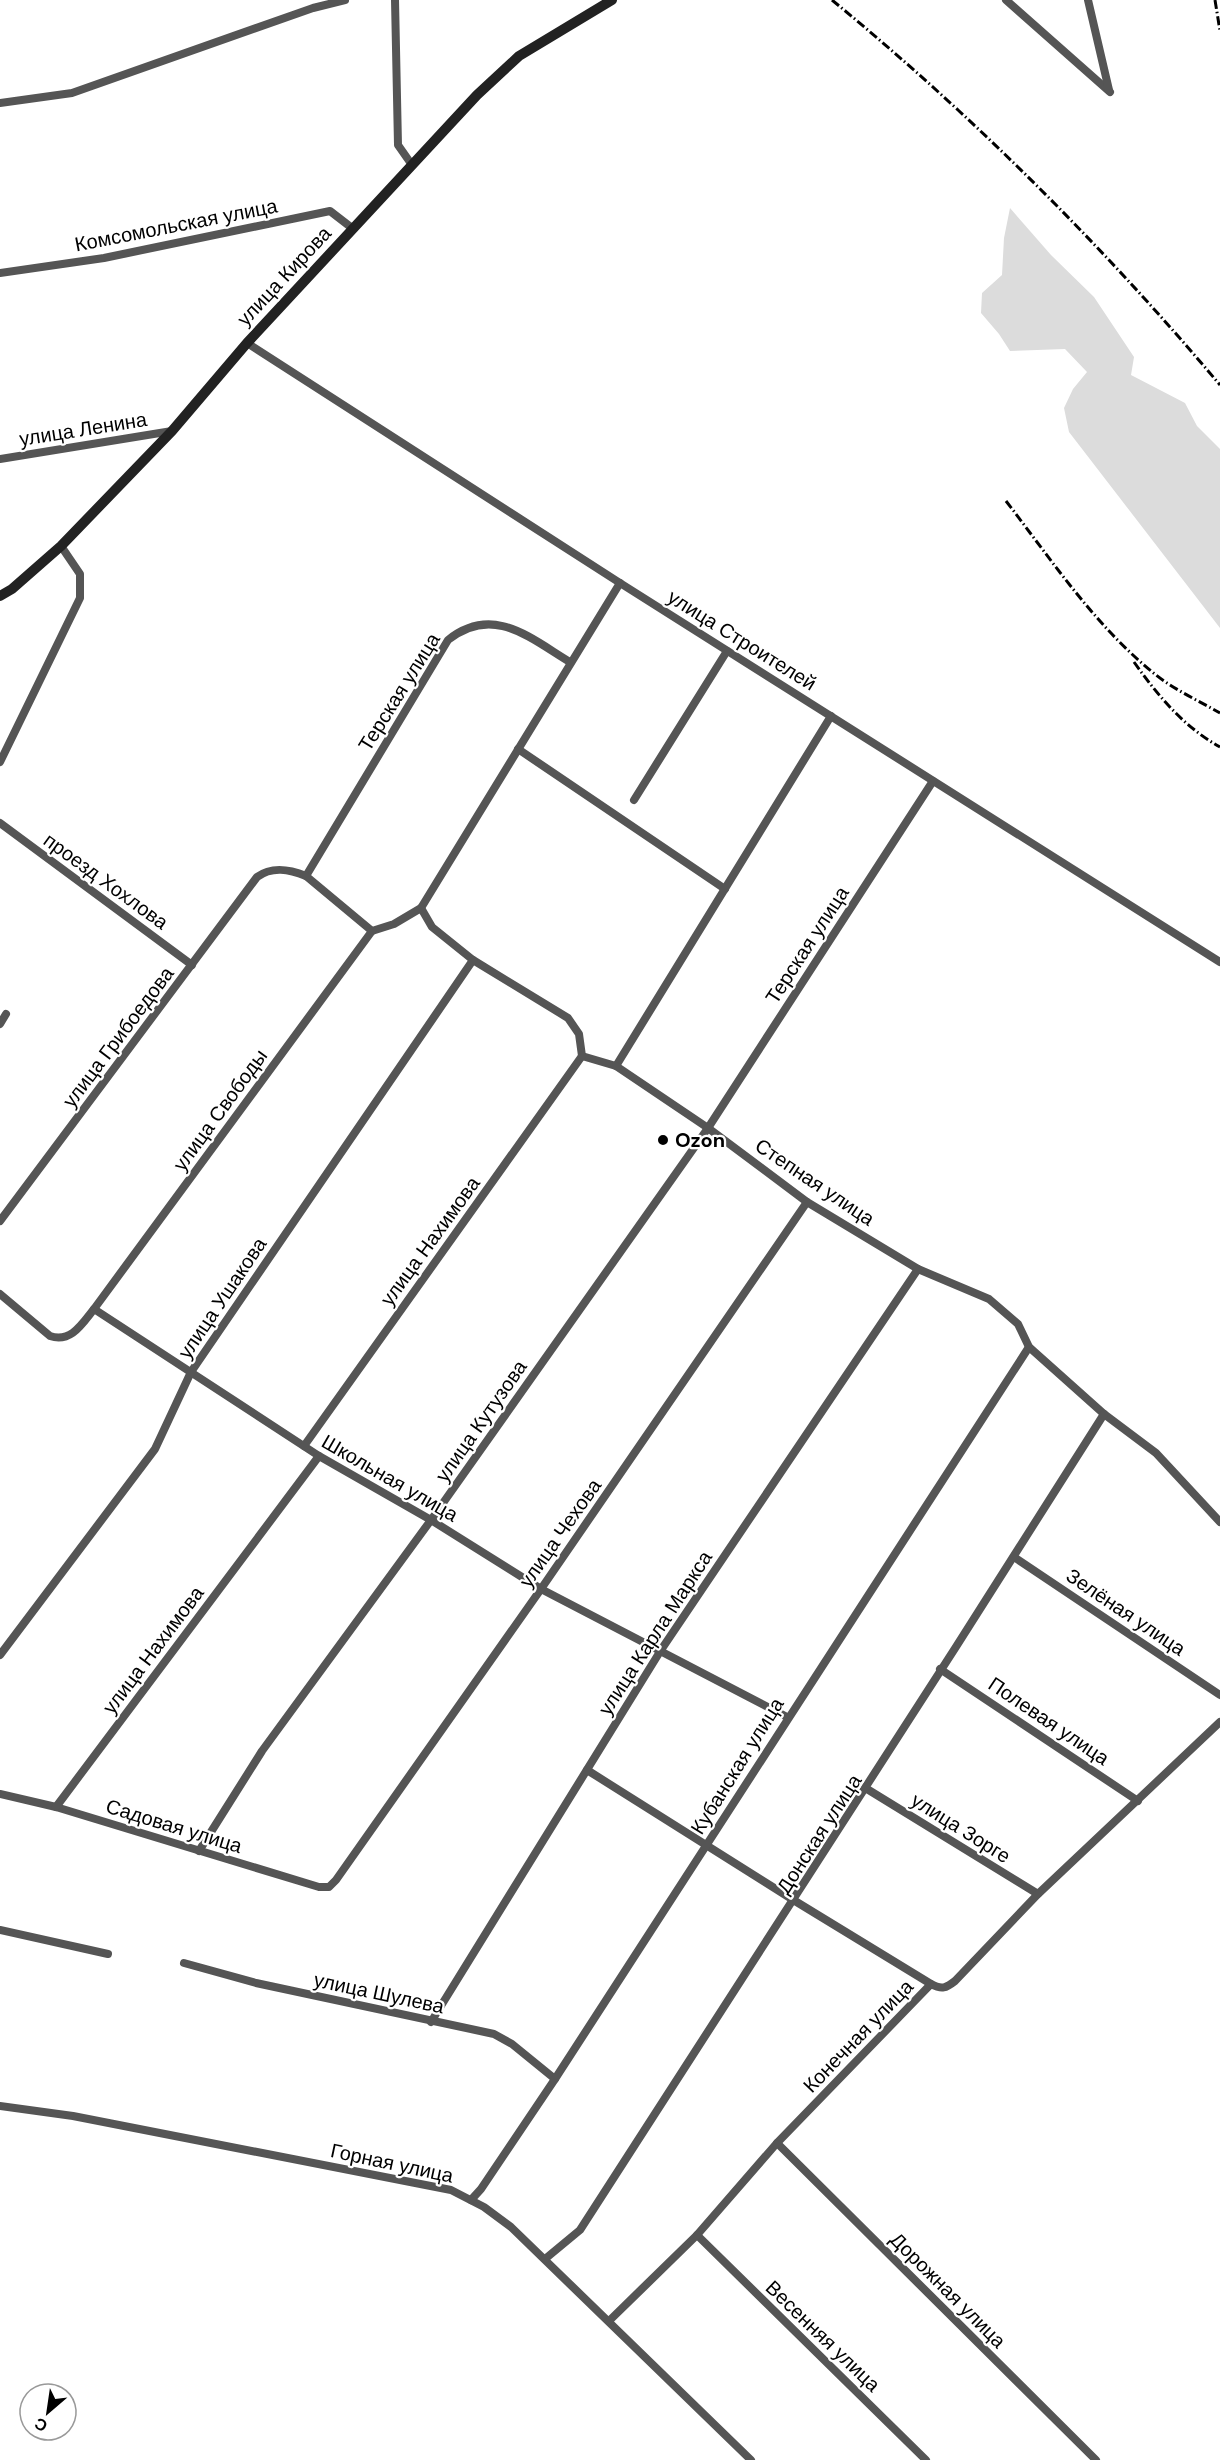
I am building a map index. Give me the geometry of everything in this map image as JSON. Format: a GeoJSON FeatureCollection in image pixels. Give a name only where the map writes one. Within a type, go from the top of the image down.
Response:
{"type":"FeatureCollection","features":[{"type":"Feature","properties":{"kind":"main road","name":"улица Кирова"},"geometry":{"type":"LineString","coordinates":[[0,596],[12,589],[61,546],[172,431],[247,343],[477,94],[519,56],[612,0]]}},
{"type":"Feature","properties":{"kind":"street"},"geometry":{"type":"LineString","coordinates":[[0,103],[72,93],[313,4],[345,0]]}},
{"type":"Feature","properties":{"kind":"street"},"geometry":{"type":"LineString","coordinates":[[395,0],[398,146],[412,165]]}},
{"type":"Feature","properties":{"kind":"street"},"geometry":{"type":"LineString","coordinates":[[1006,0],[1110,92],[1088,0]]}},
{"type":"Feature","properties":{"kind":"street","name":"Комсомольская улица"},"geometry":{"type":"LineString","coordinates":[[0,273],[104,258],[330,211],[352,228]]}},
{"type":"Feature","properties":{"kind":"street","name":"улица Строителей"},"geometry":{"type":"LineString","coordinates":[[247,343],[620,583],[1220,962]]}},
{"type":"Feature","properties":{"kind":"street","name":"улица Ленина"},"geometry":{"type":"LineString","coordinates":[[0,459],[172,431]]}},
{"type":"Feature","properties":{"kind":"street"},"geometry":{"type":"LineString","coordinates":[[0,762],[80,598],[80,573],[61,546]]}},
{"type":"Feature","properties":{"kind":"street"},"geometry":{"type":"LineString","coordinates":[[306,876],[372,931],[394,924],[421,908],[620,583]]}},
{"type":"Feature","properties":{"kind":"street","name":"Терская улица"},"geometry":{"type":"LineString","coordinates":[[306,876],[448,640],[469,627],[480,624],[505,625],[570,662]]}},
{"type":"Feature","properties":{"kind":"street"},"geometry":{"type":"LineString","coordinates":[[634,800],[728,651]]}},
{"type":"Feature","properties":{"kind":"street"},"geometry":{"type":"LineString","coordinates":[[616,1066],[831,716]]}},
{"type":"Feature","properties":{"kind":"street"},"geometry":{"type":"LineString","coordinates":[[518,749],[725,889]]}},
{"type":"Feature","properties":{"kind":"street","name":"Терская улица"},"geometry":{"type":"LineString","coordinates":[[708,1128],[933,781]]}},
{"type":"Feature","properties":{"kind":"street","name":"проезд Хохлова"},"geometry":{"type":"LineString","coordinates":[[0,823],[192,965]]}},
{"type":"Feature","properties":{"kind":"street","name":"улица Грибоедова"},"geometry":{"type":"LineString","coordinates":[[0,1221],[257,877],[262,873],[285,869],[306,876]]}},
{"type":"Feature","properties":{"kind":"street"},"geometry":{"type":"LineString","coordinates":[[421,908],[432,927],[473,960],[567,1018],[579,1034],[582,1056]]}},
{"type":"Feature","properties":{"kind":"street","name":"улица Свободы"},"geometry":{"type":"LineString","coordinates":[[94,1309],[372,931]]}},
{"type":"Feature","properties":{"kind":"street","name":"улица Ушакова"},"geometry":{"type":"LineString","coordinates":[[0,1655],[155,1449],[191,1372],[473,960]]}},
{"type":"Feature","properties":{"kind":"street"},"geometry":{"type":"LineString","coordinates":[[0,1024],[6,1014]]}},
{"type":"Feature","properties":{"kind":"street","name":"Степная улица"},"geometry":{"type":"LineString","coordinates":[[582,1056],[616,1066],[708,1128],[807,1202],[918,1269],[988,1299],[1018,1324],[1029,1347],[1104,1414],[1156,1453],[1220,1521]]}},
{"type":"Feature","properties":{"kind":"street","name":"улица Нахимова"},"geometry":{"type":"LineString","coordinates":[[304,1446],[582,1056]]}},
{"type":"Feature","properties":{"kind":"street","name":"улица Кутузова"},"geometry":{"type":"LineString","coordinates":[[199,1851],[262,1751],[431,1520],[708,1128]]}},
{"type":"Feature","properties":{"kind":"street","name":"улица Чехова"},"geometry":{"type":"LineString","coordinates":[[336,1880],[542,1588],[807,1202]]}},
{"type":"Feature","properties":{"kind":"street","name":"улица Карла Маркса"},"geometry":{"type":"LineString","coordinates":[[431,2022],[661,1650],[918,1269]]}},
{"type":"Feature","properties":{"kind":"street"},"geometry":{"type":"LineString","coordinates":[[0,1294],[50,1336],[57,1338],[71,1335],[94,1309]]}},
{"type":"Feature","properties":{"kind":"street","name":"Школьная улица"},"geometry":{"type":"LineString","coordinates":[[94,1309],[319,1456],[431,1520],[542,1588],[787,1717]]}},
{"type":"Feature","properties":{"kind":"street","name":"Кубанская улица"},"geometry":{"type":"LineString","coordinates":[[471,2200],[481,2189],[555,2079],[787,1717],[1029,1347]]}},
{"type":"Feature","properties":{"kind":"street","name":"Донская улица"},"geometry":{"type":"LineString","coordinates":[[545,2259],[580,2230],[867,1789],[940,1669],[1104,1414]]}},
{"type":"Feature","properties":{"kind":"street","name":"улица Нахимова"},"geometry":{"type":"LineString","coordinates":[[56,1807],[319,1456]]}},
{"type":"Feature","properties":{"kind":"street","name":"Зелёная улица"},"geometry":{"type":"LineString","coordinates":[[1014,1557],[1220,1695]]}},
{"type":"Feature","properties":{"kind":"street","name":"Полевая улица"},"geometry":{"type":"LineString","coordinates":[[940,1669],[1138,1801]]}},
{"type":"Feature","properties":{"kind":"street","name":"Конечная улица"},"geometry":{"type":"LineString","coordinates":[[609,2322],[697,2235],[777,2143],[931,1984],[938,1988],[946,1988],[955,1982],[1038,1894],[1220,1722]]}},
{"type":"Feature","properties":{"kind":"street"},"geometry":{"type":"LineString","coordinates":[[587,1770],[931,1984]]}},
{"type":"Feature","properties":{"kind":"street","name":"улица Зорге"},"geometry":{"type":"LineString","coordinates":[[867,1789],[1038,1894]]}},
{"type":"Feature","properties":{"kind":"street","name":"Садовая улица"},"geometry":{"type":"LineString","coordinates":[[0,1794],[56,1807],[319,1887],[329,1887],[336,1880]]}},
{"type":"Feature","properties":{"kind":"street"},"geometry":{"type":"LineString","coordinates":[[0,1930],[108,1954]]}},
{"type":"Feature","properties":{"kind":"street","name":"улица Шулева"},"geometry":{"type":"LineString","coordinates":[[184,1963],[256,1983],[494,2034],[512,2044],[555,2079]]}},
{"type":"Feature","properties":{"kind":"street","name":"Горная улица"},"geometry":{"type":"LineString","coordinates":[[0,2106],[73,2116],[451,2190],[484,2207],[511,2228],[751,2460]]}},
{"type":"Feature","properties":{"kind":"street","name":"Дорожная улица"},"geometry":{"type":"LineString","coordinates":[[777,2143],[1096,2460]]}},
{"type":"Feature","properties":{"kind":"street","name":"Весенняя улица"},"geometry":{"type":"LineString","coordinates":[[697,2235],[926,2460]]}},
{"type":"Feature","properties":{"kind":"shaded area"},"geometry":{"type":"Polygon","coordinates":[[[1010,208],[1051,255],[1094,297],[1134,357],[1131,375],[1185,403],[1197,426],[1220,449],[1220,628],[1069,432],[1064,408],[1073,389],[1087,372],[1065,349],[1010,351],[981,313],[982,293],[1002,275],[1004,238],[1010,208]]]}},
{"type":"Feature","properties":{"kind":"railway"},"geometry":{"type":"LineString","coordinates":[[832,0],[936,90],[1035,184],[1130,283],[1220,385]]}},
{"type":"Feature","properties":{"kind":"railway"},"geometry":{"type":"LineString","coordinates":[[1215,0],[1220,31]]}},
{"type":"Feature","properties":{"kind":"railway"},"geometry":{"type":"LineString","coordinates":[[1006,501],[1076,593],[1134,656],[1163,680],[1220,713]]}},
{"type":"Feature","properties":{"kind":"railway"},"geometry":{"type":"LineString","coordinates":[[1134,662],[1172,710],[1220,747]]}},
{"type":"Feature","properties":{"kind":"place","name":"Ozon"},"geometry":{"type":"Point","coordinates":[663,1140]}}]}
